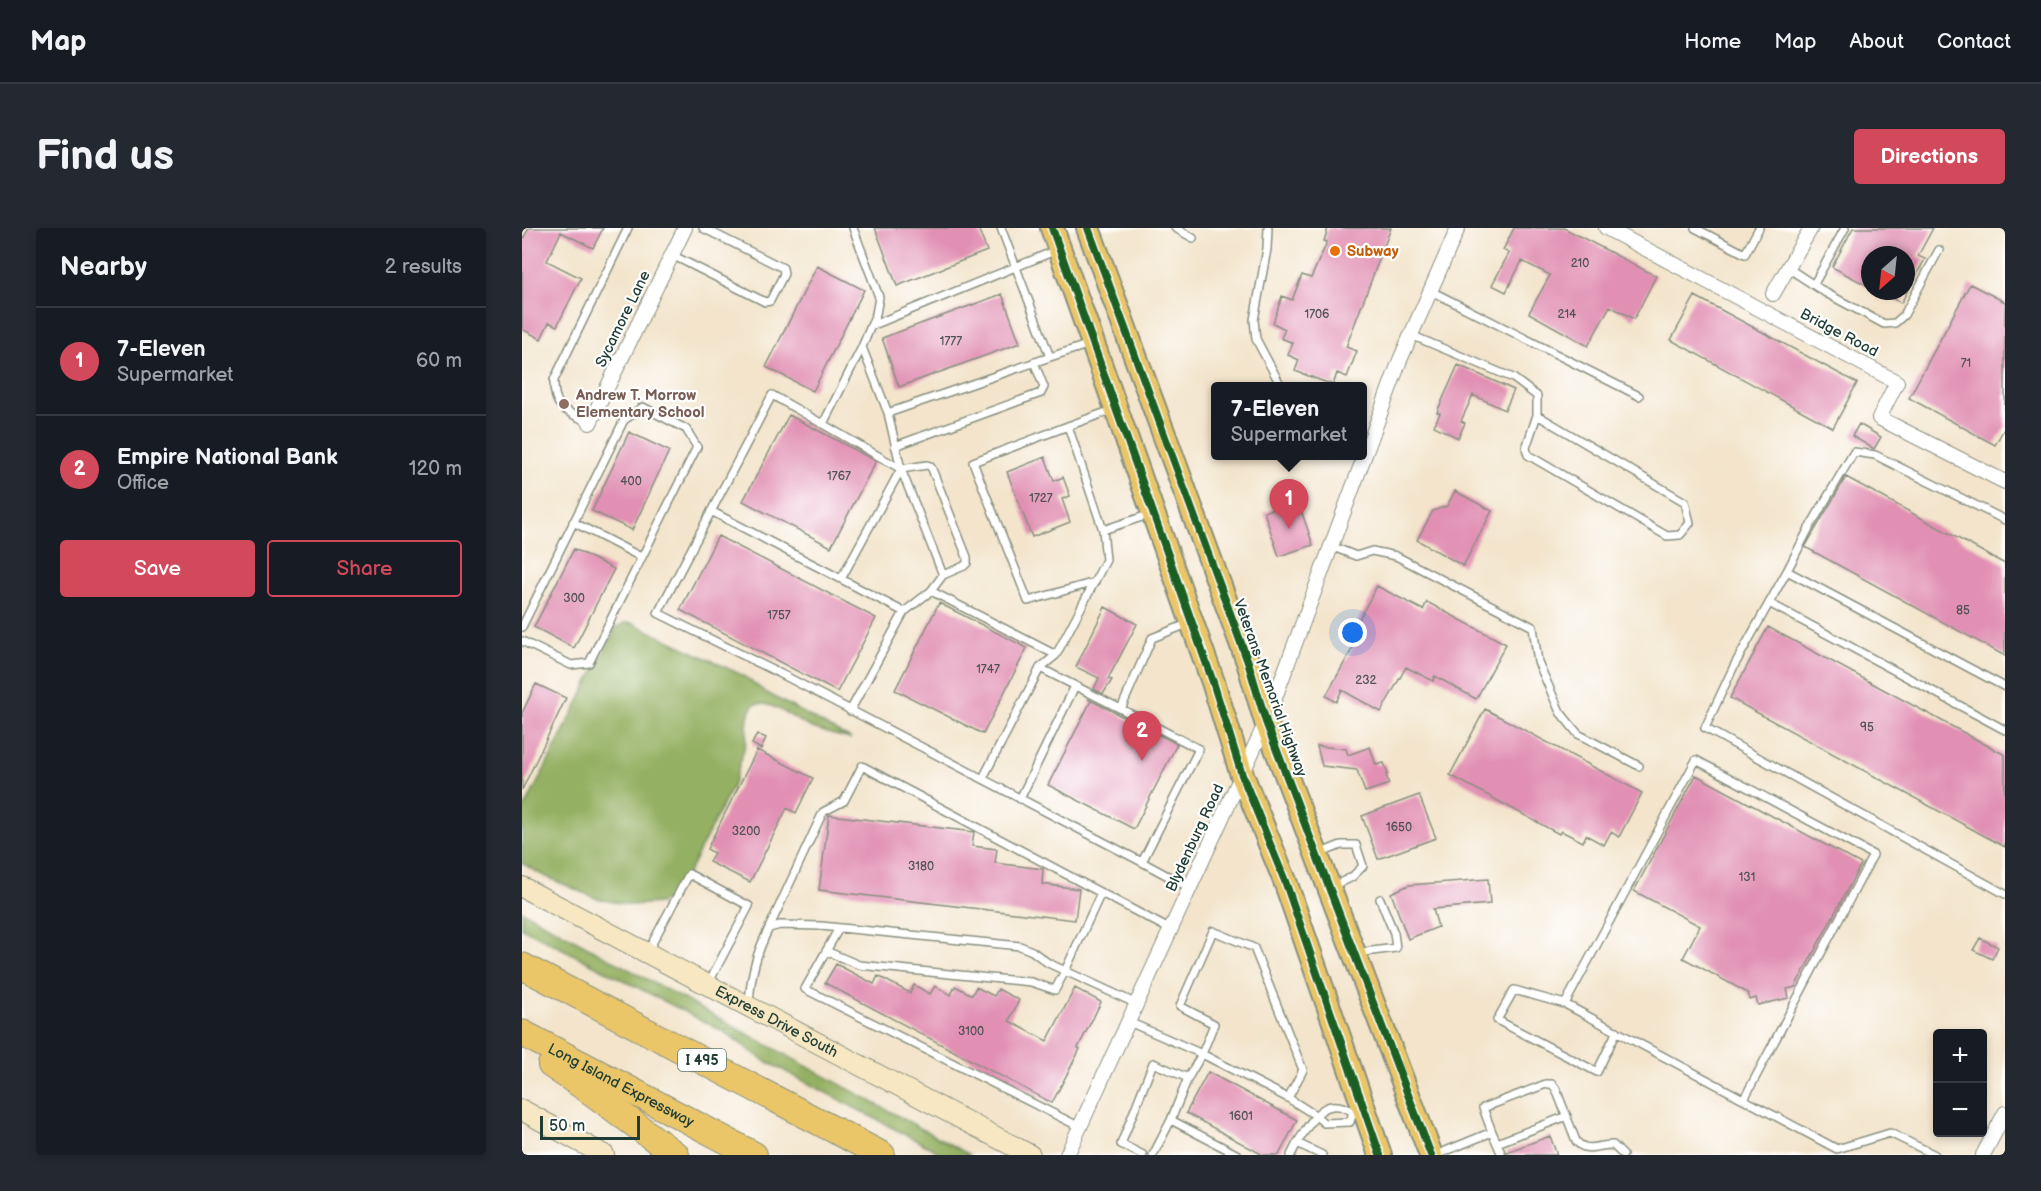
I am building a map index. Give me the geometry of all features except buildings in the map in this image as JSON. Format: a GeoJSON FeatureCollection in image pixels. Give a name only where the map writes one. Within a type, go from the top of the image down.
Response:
{"type":"FeatureCollection","features":[{"type":"Feature","properties":{"kind":"highway","name":"Veterans Memorial Highway"},"geometry":{"type":"LineString","coordinates":[[1088,228],[1244,651],[1266,722],[1431,1155]]}},
{"type":"Feature","properties":{"kind":"highway"},"geometry":{"type":"LineString","coordinates":[[1056,238],[1213,682],[1242,775],[1285,881],[1359,1111],[1380,1155]]}},
{"type":"Feature","properties":{"kind":"highway","name":"I 495"},"geometry":{"type":"LineString","coordinates":[[522,966],[882,1155]]}},
{"type":"Feature","properties":{"kind":"highway","name":"Long Island Expressway"},"geometry":{"type":"LineString","coordinates":[[522,1033],[754,1155]]}},
{"type":"Feature","properties":{"kind":"highway"},"geometry":{"type":"LineString","coordinates":[[522,1050],[576,1081],[676,1155]]}},
{"type":"Feature","properties":{"kind":"main road","name":"Express Drive South"},"geometry":{"type":"LineString","coordinates":[[522,887],[1030,1155]]}},
{"type":"Feature","properties":{"kind":"main road"},"geometry":{"type":"LineString","coordinates":[[522,1110],[604,1155]]}},
{"type":"Feature","properties":{"kind":"street","name":"Sycamore Lane"},"geometry":{"type":"LineString","coordinates":[[590,423],[685,228]]}},
{"type":"Feature","properties":{"kind":"street","name":"Blydenburg Road"},"geometry":{"type":"LineString","coordinates":[[1368,429],[1458,228]]}},
{"type":"Feature","properties":{"kind":"street","name":"Bridge Road"},"geometry":{"type":"LineString","coordinates":[[1606,228],[1897,382],[1879,418],[2005,482]]}},
{"type":"Feature","properties":{"kind":"street"},"geometry":{"type":"LineString","coordinates":[[1773,294],[1811,228]]}},
{"type":"Feature","properties":{"kind":"street","name":"Blydenburg Road"},"geometry":{"type":"LineString","coordinates":[[1068,1155],[1266,722],[1331,546],[1358,460]]}},
{"type":"Feature","properties":{"kind":"street"},"geometry":{"type":"LineString","coordinates":[[1983,1155],[2005,1113]]}},
{"type":"Feature","properties":{"kind":"lane"},"geometry":{"type":"LineString","coordinates":[[590,423],[562,409],[555,400],[554,380],[628,228]]}},
{"type":"Feature","properties":{"kind":"lane"},"geometry":{"type":"LineString","coordinates":[[823,424],[871,326],[879,297],[853,228]]}},
{"type":"Feature","properties":{"kind":"lane"},"geometry":{"type":"LineString","coordinates":[[1001,228],[1050,357]]}},
{"type":"Feature","properties":{"kind":"lane"},"geometry":{"type":"LineString","coordinates":[[1175,228],[1193,237]]}},
{"type":"Feature","properties":{"kind":"lane"},"geometry":{"type":"LineString","coordinates":[[1268,228],[1267,249],[1254,320],[1256,339],[1278,382]]}},
{"type":"Feature","properties":{"kind":"lane"},"geometry":{"type":"LineString","coordinates":[[1695,228],[1745,254],[1759,228]]}},
{"type":"Feature","properties":{"kind":"lane"},"geometry":{"type":"LineString","coordinates":[[1814,284],[1845,228]]}},
{"type":"Feature","properties":{"kind":"lane"},"geometry":{"type":"LineString","coordinates":[[672,255],[765,302],[770,301],[784,274],[783,268],[706,229]]}},
{"type":"Feature","properties":{"kind":"lane"},"geometry":{"type":"LineString","coordinates":[[871,326],[1015,266],[1056,238]]}},
{"type":"Feature","properties":{"kind":"lane"},"geometry":{"type":"LineString","coordinates":[[1788,268],[1826,293],[1884,324],[1895,323],[1904,315],[1939,250]]}},
{"type":"Feature","properties":{"kind":"lane"},"geometry":{"type":"LineString","coordinates":[[1431,291],[1639,396]]}},
{"type":"Feature","properties":{"kind":"lane"},"geometry":{"type":"LineString","coordinates":[[1411,336],[1513,378],[1538,396],[1538,415],[1526,448],[1528,455],[1667,536],[1680,535],[1690,523],[1685,502],[1538,415]]}},
{"type":"Feature","properties":{"kind":"lane"},"geometry":{"type":"LineString","coordinates":[[888,413],[1093,344]]}},
{"type":"Feature","properties":{"kind":"lane"},"geometry":{"type":"LineString","coordinates":[[862,346],[888,413],[900,469],[944,575]]}},
{"type":"Feature","properties":{"kind":"lane"},"geometry":{"type":"LineString","coordinates":[[895,446],[1041,393],[1044,387],[1034,362]]}},
{"type":"Feature","properties":{"kind":"lane"},"geometry":{"type":"LineString","coordinates":[[850,711],[904,612],[931,591],[944,575],[964,566],[967,563],[967,556],[932,469],[927,465],[900,469],[772,395],[658,614],[850,711],[983,778],[1190,888]]}},
{"type":"Feature","properties":{"kind":"lane"},"geometry":{"type":"LineString","coordinates":[[522,627],[624,420],[643,407],[686,429],[697,447],[589,663],[571,665],[522,641]]}},
{"type":"Feature","properties":{"kind":"lane"},"geometry":{"type":"LineString","coordinates":[[1095,582],[1028,601],[973,462],[1116,408]]}},
{"type":"Feature","properties":{"kind":"lane"},"geometry":{"type":"LineString","coordinates":[[983,778],[1040,668],[1056,655],[1106,560],[1103,530],[1068,426]]}},
{"type":"Feature","properties":{"kind":"lane"},"geometry":{"type":"LineString","coordinates":[[2005,520],[1875,455],[1854,452],[1808,530],[1734,666],[1706,728],[2005,894]]}},
{"type":"Feature","properties":{"kind":"lane"},"geometry":{"type":"LineString","coordinates":[[841,579],[900,469]]}},
{"type":"Feature","properties":{"kind":"lane"},"geometry":{"type":"LineString","coordinates":[[711,511],[904,612]]}},
{"type":"Feature","properties":{"kind":"lane"},"geometry":{"type":"LineString","coordinates":[[1103,530],[1154,513]]}},
{"type":"Feature","properties":{"kind":"lane"},"geometry":{"type":"LineString","coordinates":[[573,522],[641,556]]}},
{"type":"Feature","properties":{"kind":"lane"},"geometry":{"type":"LineString","coordinates":[[1331,546],[1356,556],[1372,551],[1396,556],[1533,627],[1538,662],[1560,712],[1578,734],[1639,766]]}},
{"type":"Feature","properties":{"kind":"lane"},"geometry":{"type":"LineString","coordinates":[[1787,571],[2005,687]]}},
{"type":"Feature","properties":{"kind":"lane"},"geometry":{"type":"LineString","coordinates":[[931,591],[1056,655]]}},
{"type":"Feature","properties":{"kind":"lane"},"geometry":{"type":"LineString","coordinates":[[1770,603],[2005,730]]}},
{"type":"Feature","properties":{"kind":"lane"},"geometry":{"type":"LineString","coordinates":[[1121,709],[1152,638],[1192,622]]}},
{"type":"Feature","properties":{"kind":"lane"},"geometry":{"type":"LineString","coordinates":[[1040,668],[1199,749],[1142,862]]}},
{"type":"Feature","properties":{"kind":"lane"},"geometry":{"type":"LineString","coordinates":[[1020,799],[1076,686]]}},
{"type":"Feature","properties":{"kind":"lane"},"geometry":{"type":"LineString","coordinates":[[1565,1004],[1696,760],[1717,771],[1873,855],[1744,1099]]}},
{"type":"Feature","properties":{"kind":"lane"},"geometry":{"type":"LineString","coordinates":[[748,1006],[751,974],[759,948],[823,812],[844,801],[862,766],[1171,930]]}},
{"type":"Feature","properties":{"kind":"lane"},"geometry":{"type":"LineString","coordinates":[[1317,855],[1341,846],[1356,845],[1363,866],[1352,877],[1329,888]]}},
{"type":"Feature","properties":{"kind":"lane"},"geometry":{"type":"LineString","coordinates":[[647,952],[689,874],[749,906],[708,985]]}},
{"type":"Feature","properties":{"kind":"lane"},"geometry":{"type":"LineString","coordinates":[[826,951],[859,965],[1031,982],[1055,990],[1101,893]]}},
{"type":"Feature","properties":{"kind":"lane"},"geometry":{"type":"LineString","coordinates":[[1354,953],[1396,948],[1394,933],[1380,899]]}},
{"type":"Feature","properties":{"kind":"lane"},"geometry":{"type":"LineString","coordinates":[[769,928],[780,924],[839,928],[1020,946],[1032,951],[1048,963],[1137,1004]]}},
{"type":"Feature","properties":{"kind":"lane"},"geometry":{"type":"LineString","coordinates":[[839,928],[805,989],[1080,1127]]}},
{"type":"Feature","properties":{"kind":"lane"},"geometry":{"type":"LineString","coordinates":[[1153,1155],[1214,1024],[1180,1006],[1213,931],[1254,948],[1303,1070],[1288,1098]]}},
{"type":"Feature","properties":{"kind":"lane"},"geometry":{"type":"LineString","coordinates":[[1617,1031],[1597,1072],[1497,1020],[1514,990],[1565,1004],[1617,1031],[1837,1149],[1890,1133],[1935,1155]]}},
{"type":"Feature","properties":{"kind":"lane"},"geometry":{"type":"LineString","coordinates":[[1129,1022],[1202,1054],[1288,1098],[1316,1115],[1324,1123],[1350,1122],[1359,1111],[1343,1106],[1324,1107],[1316,1115],[1291,1155]]}},
{"type":"Feature","properties":{"kind":"lane"},"geometry":{"type":"LineString","coordinates":[[1143,1155],[1121,1144],[1153,1063],[1188,1078]]}},
{"type":"Feature","properties":{"kind":"lane"},"geometry":{"type":"LineString","coordinates":[[1502,1155],[1484,1108],[1546,1084],[1552,1084],[1580,1145],[1586,1149],[1603,1144],[1613,1145],[1623,1155]]}},
{"type":"Feature","properties":{"kind":"lane"},"geometry":{"type":"LineString","coordinates":[[1497,1143],[1567,1116]]}},
{"type":"Feature","properties":{"kind":"lane"},"geometry":{"type":"LineString","coordinates":[[1171,1120],[1239,1155]]}},
{"type":"Feature","properties":{"kind":"lane"},"geometry":{"type":"LineString","coordinates":[[1436,1155],[1492,1132]]}},
{"type":"Feature","properties":{"kind":"lane"},"geometry":{"type":"LineString","coordinates":[[1297,1143],[1322,1155]]}},
{"type":"Feature","properties":{"kind":"green space"},"geometry":{"type":"Polygon","coordinates":[[[624,623],[632,623],[742,675],[767,693],[851,739],[810,727],[775,707],[753,705],[748,716],[746,742],[734,783],[686,877],[675,893],[661,903],[630,905],[598,899],[542,875],[522,863],[522,813],[616,628],[624,623]]]}},
{"type":"Feature","properties":{"kind":"green space"},"geometry":{"type":"Polygon","coordinates":[[[522,911],[970,1155],[944,1155],[762,1059],[724,1032],[522,928],[522,911]]]}},
{"type":"Feature","properties":{"kind":"cycle path"},"geometry":{"type":"LineString","coordinates":[[1052,228],[1213,682],[1242,775],[1285,881],[1380,1155]]}},
{"type":"Feature","properties":{"kind":"cycle path"},"geometry":{"type":"LineString","coordinates":[[1088,228],[1248,662],[1266,722],[1431,1155]]}},
{"type":"Feature","properties":{"kind":"place","name":"Subway"},"geometry":{"type":"Point","coordinates":[1335,251]}},
{"type":"Feature","properties":{"kind":"place","name":"Andrew T. Morrow Elementary School"},"geometry":{"type":"Point","coordinates":[564,404]}},
{"type":"Feature","properties":{"kind":"place","name":"7-Eleven"},"geometry":{"type":"Point","coordinates":[1289,529]}},
{"type":"Feature","properties":{"kind":"place","name":"Empire National Bank"},"geometry":{"type":"Point","coordinates":[1142,761]}}]}
